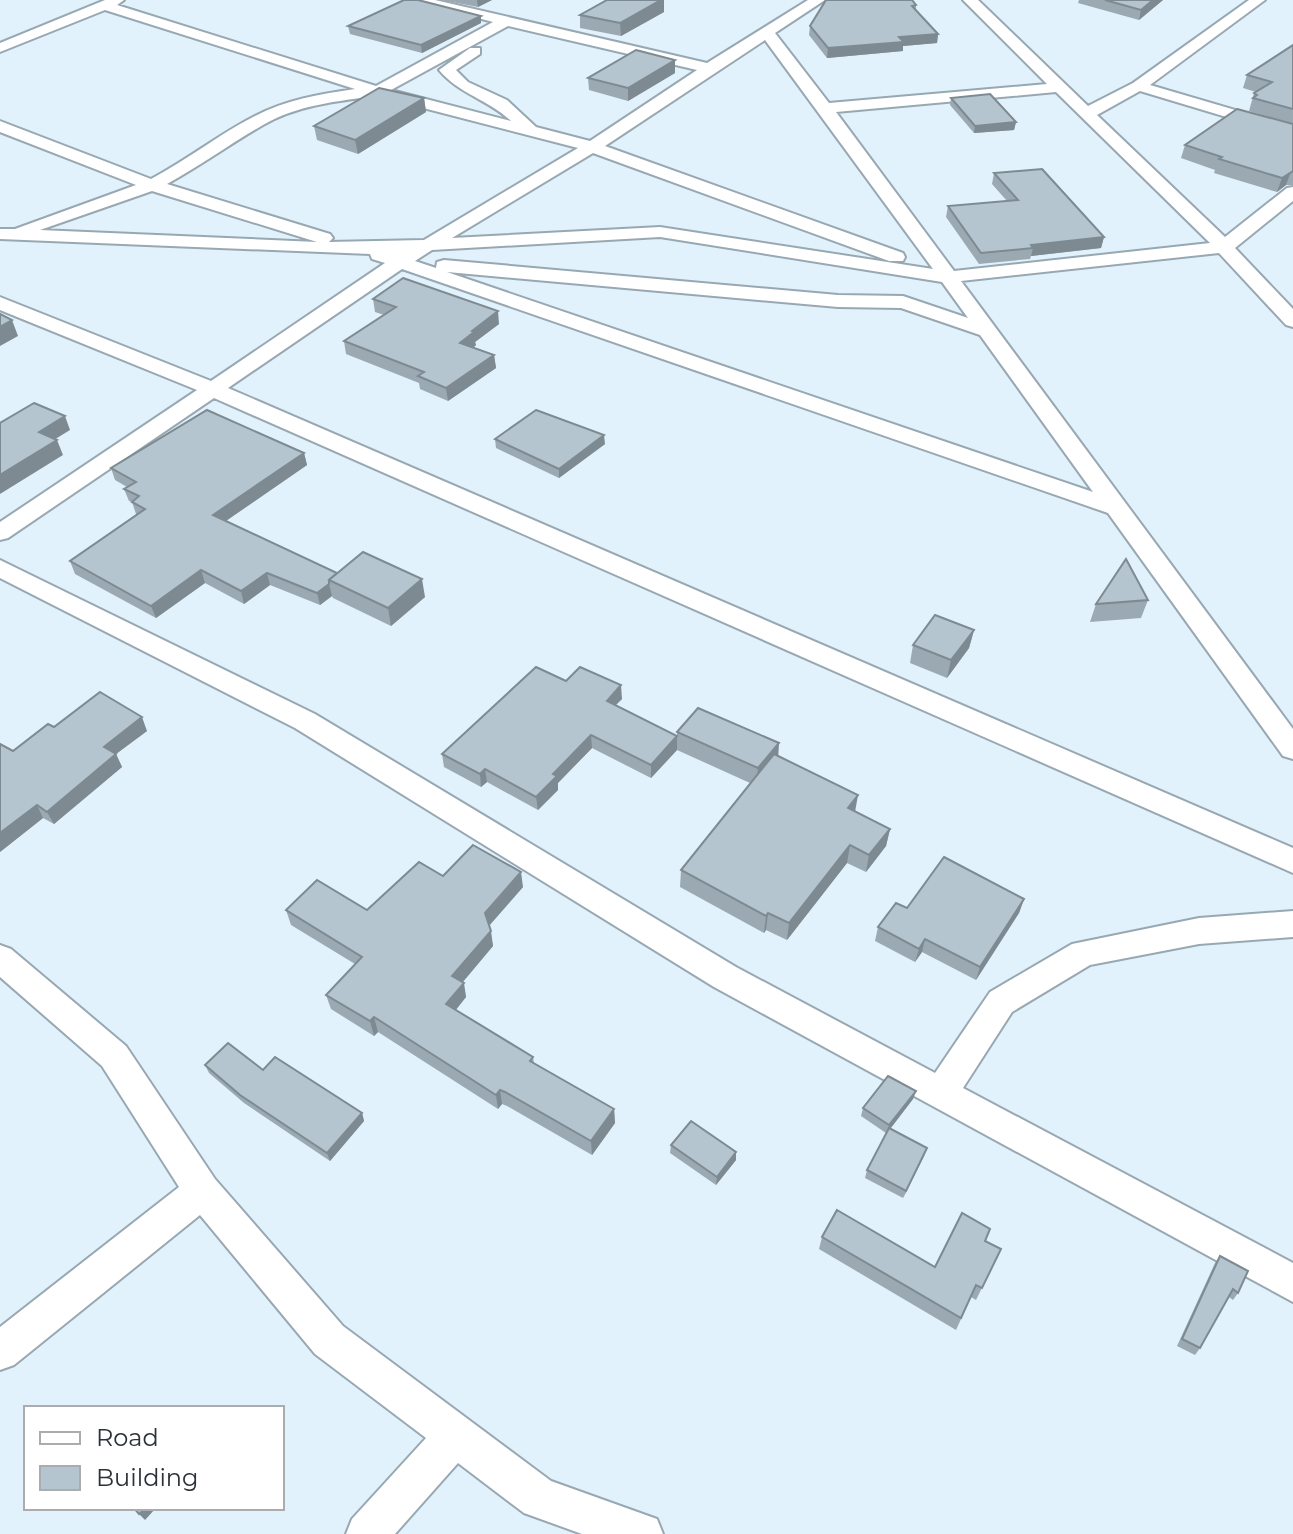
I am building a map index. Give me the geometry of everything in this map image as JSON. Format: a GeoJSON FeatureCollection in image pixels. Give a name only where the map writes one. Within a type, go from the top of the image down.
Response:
{"type":"FeatureCollection","features":[{"type":"Feature","properties":{"kind":"street"},"geometry":{"type":"LineString","coordinates":[[417,0],[709,68]]}},
{"type":"Feature","properties":{"kind":"street"},"geometry":{"type":"LineString","coordinates":[[785,0],[814,3]]}},
{"type":"Feature","properties":{"kind":"street"},"geometry":{"type":"LineString","coordinates":[[970,0],[1224,247],[1293,321]]}},
{"type":"Feature","properties":{"kind":"street"},"geometry":{"type":"LineString","coordinates":[[1088,113],[1138,86],[1258,0]]}},
{"type":"Feature","properties":{"kind":"street"},"geometry":{"type":"LineString","coordinates":[[0,48],[111,3],[377,91],[592,147],[949,277]]}},
{"type":"Feature","properties":{"kind":"street"},"geometry":{"type":"LineString","coordinates":[[0,533],[400,262],[592,147],[709,68],[814,3]]}},
{"type":"Feature","properties":{"kind":"street"},"geometry":{"type":"LineString","coordinates":[[3,236],[152,185],[196,162],[259,120],[314,99],[377,91],[506,21]]}},
{"type":"Feature","properties":{"kind":"street"},"geometry":{"type":"LineString","coordinates":[[484,32],[480,48],[447,70],[463,85],[501,103],[531,131]]}},
{"type":"Feature","properties":{"kind":"street"},"geometry":{"type":"LineString","coordinates":[[767,33],[1293,749]]}},
{"type":"Feature","properties":{"kind":"street"},"geometry":{"type":"LineString","coordinates":[[1138,86],[1293,132]]}},
{"type":"Feature","properties":{"kind":"street"},"geometry":{"type":"LineString","coordinates":[[825,108],[1061,87]]}},
{"type":"Feature","properties":{"kind":"street"},"geometry":{"type":"LineString","coordinates":[[0,126],[152,185],[400,262],[1117,508]]}},
{"type":"Feature","properties":{"kind":"street"},"geometry":{"type":"LineString","coordinates":[[3,236],[361,249],[424,248],[660,232],[949,277],[1224,247],[1293,192]]}},
{"type":"Feature","properties":{"kind":"street"},"geometry":{"type":"LineString","coordinates":[[400,262],[838,301],[903,302],[988,331]]}},
{"type":"Feature","properties":{"kind":"street"},"geometry":{"type":"LineString","coordinates":[[0,303],[210,388],[1293,861]]}},
{"type":"Feature","properties":{"kind":"street"},"geometry":{"type":"LineString","coordinates":[[0,568],[305,721],[725,977],[1293,1283]]}},
{"type":"Feature","properties":{"kind":"street"},"geometry":{"type":"LineString","coordinates":[[941,1093],[1001,1002],[1083,953],[1199,931],[1293,924]]}},
{"type":"Feature","properties":{"kind":"street"},"geometry":{"type":"LineString","coordinates":[[0,958],[114,1056],[202,1191],[329,1340],[539,1498],[642,1534]]}},
{"type":"Feature","properties":{"kind":"street"},"geometry":{"type":"LineString","coordinates":[[0,1351],[202,1191]]}},
{"type":"Feature","properties":{"kind":"street"},"geometry":{"type":"LineString","coordinates":[[367,1534],[455,1436]]}},
{"type":"Feature","properties":{"kind":"building"},"geometry":{"type":"Polygon","coordinates":[[[404,0],[418,0],[481,16],[421,45],[348,26],[404,0]]]}},
{"type":"Feature","properties":{"kind":"building"},"geometry":{"type":"Polygon","coordinates":[[[607,0],[661,0],[620,23],[580,15],[607,0]]]}},
{"type":"Feature","properties":{"kind":"building"},"geometry":{"type":"Polygon","coordinates":[[[826,0],[912,0],[916,5],[912,6],[938,34],[899,37],[904,42],[828,48],[810,26],[826,0]]]}},
{"type":"Feature","properties":{"kind":"building"},"geometry":{"type":"Polygon","coordinates":[[[1105,0],[1153,0],[1141,10],[1105,0]]]}},
{"type":"Feature","properties":{"kind":"building"},"geometry":{"type":"Polygon","coordinates":[[[1293,45],[1293,109],[1253,98],[1257,95],[1254,93],[1272,82],[1247,75],[1293,45]]]}},
{"type":"Feature","properties":{"kind":"building"},"geometry":{"type":"Polygon","coordinates":[[[636,50],[675,60],[628,88],[588,78],[636,50]]]}},
{"type":"Feature","properties":{"kind":"building"},"geometry":{"type":"Polygon","coordinates":[[[379,88],[424,98],[355,140],[314,126],[379,88]]]}},
{"type":"Feature","properties":{"kind":"building"},"geometry":{"type":"Polygon","coordinates":[[[990,94],[1016,122],[975,126],[951,98],[990,94]]]}},
{"type":"Feature","properties":{"kind":"building"},"geometry":{"type":"Polygon","coordinates":[[[1237,109],[1293,124],[1293,171],[1282,178],[1185,145],[1237,109]]]}},
{"type":"Feature","properties":{"kind":"building"},"geometry":{"type":"Polygon","coordinates":[[[1042,169],[1104,237],[981,253],[948,206],[1018,200],[994,173],[1042,169]]]}},
{"type":"Feature","properties":{"kind":"building"},"geometry":{"type":"Polygon","coordinates":[[[403,278],[498,311],[460,343],[494,355],[446,388],[418,376],[424,372],[344,341],[396,307],[373,299],[403,278]]]}},
{"type":"Feature","properties":{"kind":"building"},"geometry":{"type":"Polygon","coordinates":[[[0,314],[12,320],[0,327],[0,314]]]}},
{"type":"Feature","properties":{"kind":"building"},"geometry":{"type":"Polygon","coordinates":[[[34,403],[65,416],[39,432],[57,440],[0,475],[0,423],[34,403]]]}},
{"type":"Feature","properties":{"kind":"building"},"geometry":{"type":"Polygon","coordinates":[[[207,410],[304,453],[213,515],[337,573],[317,593],[267,573],[241,591],[201,570],[151,606],[70,561],[145,509],[132,502],[139,496],[124,489],[136,482],[111,468],[207,410]]]}},
{"type":"Feature","properties":{"kind":"building"},"geometry":{"type":"Polygon","coordinates":[[[536,410],[604,435],[559,469],[495,439],[536,410]]]}},
{"type":"Feature","properties":{"kind":"building"},"geometry":{"type":"Polygon","coordinates":[[[363,552],[422,579],[388,608],[329,580],[363,552]]]}},
{"type":"Feature","properties":{"kind":"building"},"geometry":{"type":"Polygon","coordinates":[[[1126,559],[1148,600],[1096,604],[1126,559]]]}},
{"type":"Feature","properties":{"kind":"building"},"geometry":{"type":"Polygon","coordinates":[[[935,615],[974,630],[951,660],[913,645],[935,615]]]}},
{"type":"Feature","properties":{"kind":"building"},"geometry":{"type":"Polygon","coordinates":[[[536,667],[566,681],[580,667],[621,685],[607,701],[677,736],[651,765],[591,735],[553,774],[557,776],[536,797],[485,769],[480,774],[442,754],[536,667]]]}},
{"type":"Feature","properties":{"kind":"building"},"geometry":{"type":"Polygon","coordinates":[[[100,692],[142,717],[104,747],[116,754],[47,812],[37,805],[0,833],[0,744],[13,751],[48,724],[54,727],[100,692]]]}},
{"type":"Feature","properties":{"kind":"building"},"geometry":{"type":"Polygon","coordinates":[[[698,708],[779,743],[758,768],[677,732],[698,708]]]}},
{"type":"Feature","properties":{"kind":"building"},"geometry":{"type":"Polygon","coordinates":[[[774,754],[858,795],[848,808],[890,829],[869,855],[850,845],[789,923],[768,913],[766,916],[681,870],[774,754]]]}},
{"type":"Feature","properties":{"kind":"building"},"geometry":{"type":"Polygon","coordinates":[[[473,845],[521,872],[485,913],[491,931],[452,976],[464,983],[446,1004],[533,1057],[530,1061],[614,1109],[591,1141],[505,1092],[500,1090],[496,1095],[374,1017],[370,1021],[326,995],[362,957],[286,910],[317,880],[367,910],[419,862],[443,876],[473,845]]]}},
{"type":"Feature","properties":{"kind":"building"},"geometry":{"type":"Polygon","coordinates":[[[944,857],[1024,899],[980,967],[925,939],[919,949],[878,927],[896,903],[907,908],[944,857]]]}},
{"type":"Feature","properties":{"kind":"building"},"geometry":{"type":"Polygon","coordinates":[[[228,1043],[263,1070],[275,1057],[362,1113],[327,1153],[240,1095],[205,1065],[228,1043]]]}},
{"type":"Feature","properties":{"kind":"building"},"geometry":{"type":"Polygon","coordinates":[[[888,1076],[916,1091],[889,1125],[863,1108],[888,1076]]]}},
{"type":"Feature","properties":{"kind":"building"},"geometry":{"type":"Polygon","coordinates":[[[691,1121],[736,1152],[717,1177],[671,1145],[691,1121]]]}},
{"type":"Feature","properties":{"kind":"building"},"geometry":{"type":"Polygon","coordinates":[[[889,1128],[927,1148],[906,1191],[867,1170],[889,1128]]]}},
{"type":"Feature","properties":{"kind":"building"},"geometry":{"type":"Polygon","coordinates":[[[837,1210],[935,1267],[962,1213],[990,1229],[985,1241],[1001,1249],[982,1288],[976,1285],[961,1318],[822,1237],[837,1210]]]}},
{"type":"Feature","properties":{"kind":"building"},"geometry":{"type":"Polygon","coordinates":[[[1220,1256],[1248,1271],[1238,1293],[1233,1289],[1200,1348],[1182,1339],[1220,1256]]]}}]}
